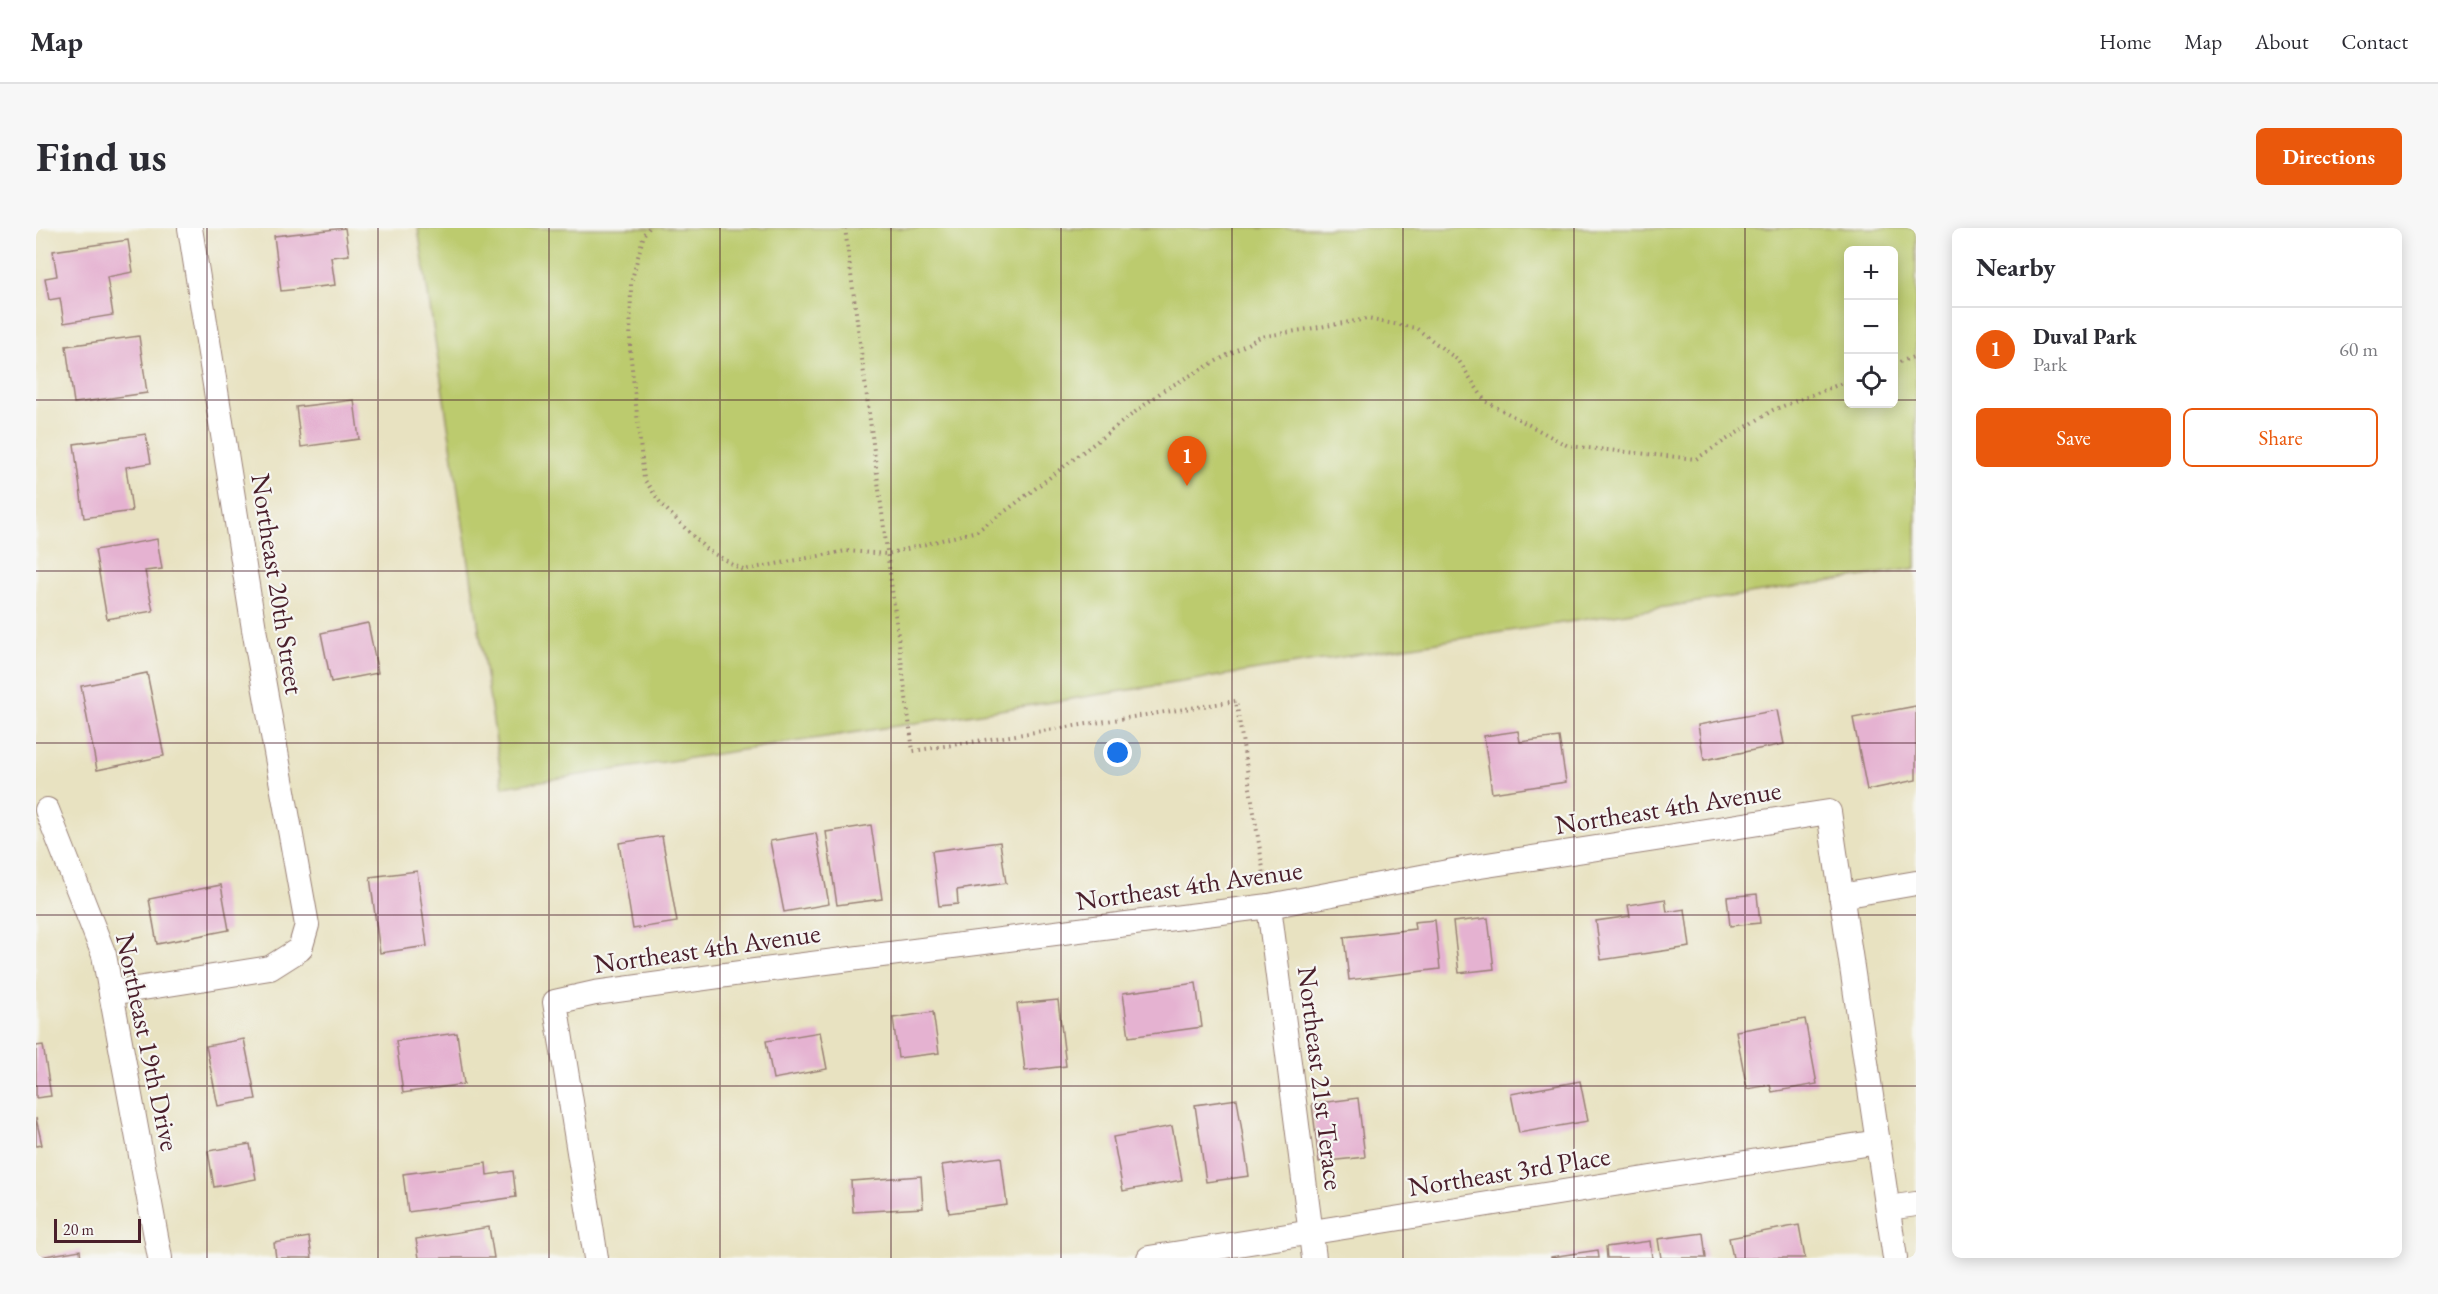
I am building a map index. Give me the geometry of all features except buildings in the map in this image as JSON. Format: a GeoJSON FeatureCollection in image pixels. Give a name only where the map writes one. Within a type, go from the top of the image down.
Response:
{"type":"FeatureCollection","features":[{"type":"Feature","properties":{"kind":"street","name":"Northeast 20th Street"},"geometry":{"type":"LineString","coordinates":[[111,993],[270,969],[300,949],[307,925],[254,629],[190,228]]}},
{"type":"Feature","properties":{"kind":"street","name":"Northeast 19th Drive"},"geometry":{"type":"LineString","coordinates":[[47,810],[104,955],[160,1258]]}},
{"type":"Feature","properties":{"kind":"street","name":"Northeast 4th Avenue"},"geometry":{"type":"LineString","coordinates":[[596,1258],[555,1002],[595,993],[732,974],[1269,906],[1474,867],[1829,812],[1841,896]]}},
{"type":"Feature","properties":{"kind":"street"},"geometry":{"type":"LineString","coordinates":[[1895,1258],[1841,896],[1916,883]]}},
{"type":"Feature","properties":{"kind":"street","name":"Northeast 21st Terace"},"geometry":{"type":"LineString","coordinates":[[1269,906],[1314,1258]]}},
{"type":"Feature","properties":{"kind":"street","name":"Northeast 3rd Place"},"geometry":{"type":"LineString","coordinates":[[1149,1258],[1878,1142]]}},
{"type":"Feature","properties":{"kind":"street"},"geometry":{"type":"LineString","coordinates":[[1888,1208],[1916,1204]]}},
{"type":"Feature","properties":{"kind":"path"},"geometry":{"type":"LineString","coordinates":[[649,228],[644,234],[632,283],[630,350],[644,479],[662,505],[707,550],[743,570],[846,551],[887,554],[977,531],[1164,390],[1260,337],[1367,319],[1416,328],[1458,361],[1485,401],[1568,446],[1696,459],[1773,410],[1844,383]]}},
{"type":"Feature","properties":{"kind":"path"},"geometry":{"type":"LineString","coordinates":[[845,228],[913,751],[1236,701],[1269,906]]}},
{"type":"Feature","properties":{"kind":"path"},"geometry":{"type":"LineString","coordinates":[[1898,362],[1916,356]]}},
{"type":"Feature","properties":{"kind":"green space"},"geometry":{"type":"Polygon","coordinates":[[[418,228],[1916,228],[1916,568],[503,787],[418,228]]]}},
{"type":"Feature","properties":{"kind":"place","name":"Duval Park"},"geometry":{"type":"Point","coordinates":[1187,486]}}]}
